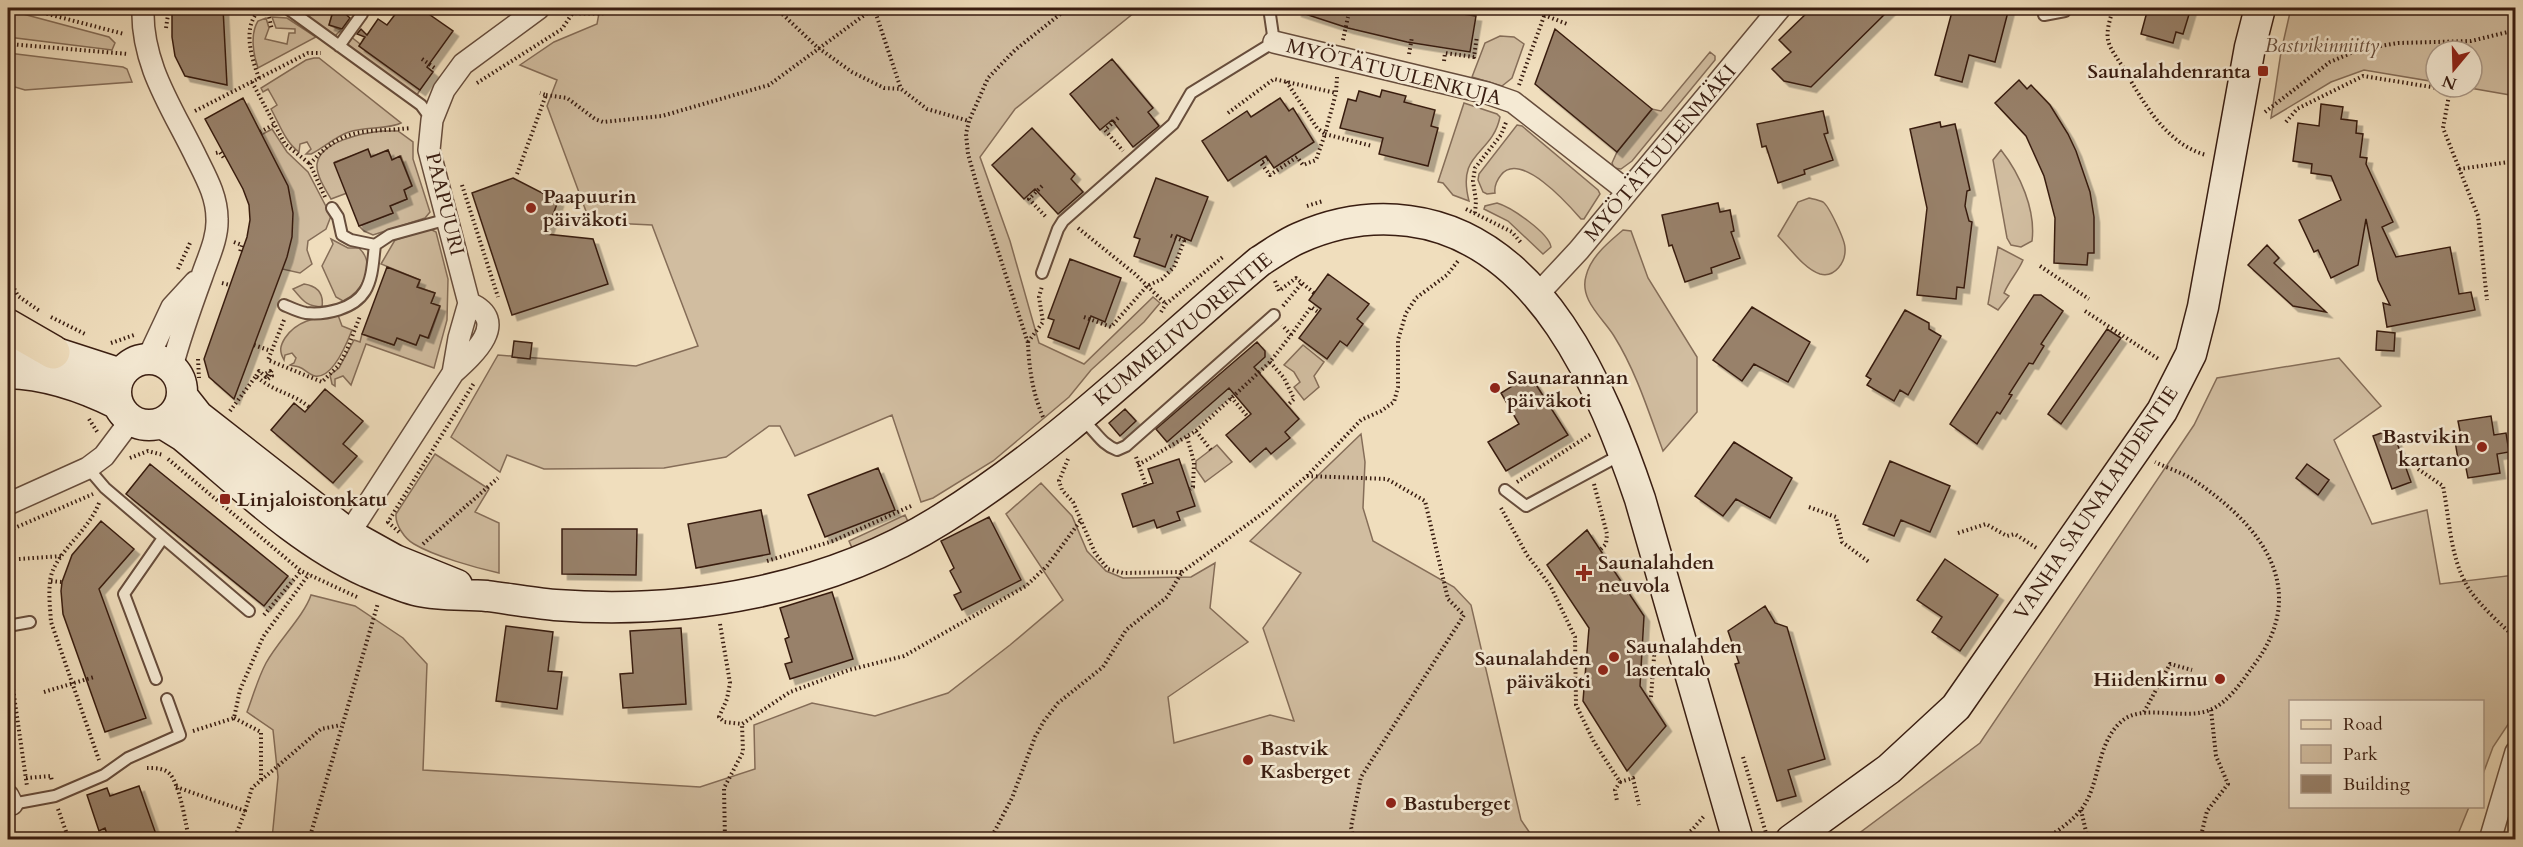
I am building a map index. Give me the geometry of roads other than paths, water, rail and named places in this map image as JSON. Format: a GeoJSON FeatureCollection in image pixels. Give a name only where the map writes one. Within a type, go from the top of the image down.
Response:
{"type":"FeatureCollection","features":[{"type":"Feature","properties":{"kind":"main road"},"geometry":{"type":"LineString","coordinates":[[8,326],[53,352]]}},
{"type":"Feature","properties":{"kind":"street"},"geometry":{"type":"LineString","coordinates":[[8,504],[88,468],[104,456],[124,412],[117,383],[121,374],[152,353],[202,275],[213,246],[218,221],[214,194],[154,73],[145,50],[142,26],[143,8]]}},
{"type":"Feature","properties":{"kind":"street","name":"PAAPUURI"},"geometry":{"type":"LineString","coordinates":[[342,545],[453,373],[459,338],[469,303],[429,150],[425,123],[444,90],[463,64],[539,8]]}},
{"type":"Feature","properties":{"kind":"street","name":"MYÖTÄTUULENMÄKI"},"geometry":{"type":"LineString","coordinates":[[1537,295],[1580,250],[1780,8]]}},
{"type":"Feature","properties":{"kind":"street","name":"VANHA SAUNALAHDENTIE"},"geometry":{"type":"LineString","coordinates":[[1791,840],[1889,769],[1956,707],[2162,411],[2175,388],[2191,354],[2203,307],[2250,47],[2260,8]]}},
{"type":"Feature","properties":{"kind":"street","name":"MYÖTÄTUULENKUJA"},"geometry":{"type":"LineString","coordinates":[[1274,42],[1513,102],[1627,191]]}},
{"type":"Feature","properties":{"kind":"street","name":"KUMMELIVUORENTIE"},"geometry":{"type":"LineString","coordinates":[[183,397],[198,417],[342,545],[363,570],[420,591],[555,605],[620,607],[673,604],[761,592],[822,575],[887,549],[940,520],[1006,476],[1260,261],[1298,238],[1330,227],[1365,219],[1390,218],[1442,227],[1494,254],[1537,295],[1557,320],[1582,362],[1626,456],[1738,840]]}},
{"type":"Feature","properties":{"kind":"street"},"geometry":{"type":"LineString","coordinates":[[8,346],[53,352],[121,374]]}},
{"type":"Feature","properties":{"kind":"street"},"geometry":{"type":"LineString","coordinates":[[8,373],[26,374],[90,390],[124,412],[151,425],[162,423],[176,413],[183,397],[183,386],[152,353]]}},
{"type":"Feature","properties":{"kind":"street","name":"KUMMELIVUORENTIE"},"geometry":{"type":"LineString","coordinates":[[162,423],[183,436],[300,533],[342,545]]}},
{"type":"Feature","properties":{"kind":"street"},"geometry":{"type":"LineString","coordinates":[[2490,840],[2516,752]]}},
{"type":"Feature","properties":{"kind":"lane"},"geometry":{"type":"LineString","coordinates":[[287,8],[421,105],[425,123]]}},
{"type":"Feature","properties":{"kind":"lane"},"geometry":{"type":"LineString","coordinates":[[1042,273],[1061,225],[1173,124],[1191,93],[1274,42],[1269,8]]}},
{"type":"Feature","properties":{"kind":"lane"},"geometry":{"type":"LineString","coordinates":[[2044,15],[2065,11]]}},
{"type":"Feature","properties":{"kind":"lane"},"geometry":{"type":"LineString","coordinates":[[339,46],[362,14]]}},
{"type":"Feature","properties":{"kind":"lane"},"geometry":{"type":"LineString","coordinates":[[332,208],[338,217],[342,235],[351,240],[375,245],[390,235],[448,219]]}},
{"type":"Feature","properties":{"kind":"lane"},"geometry":{"type":"LineString","coordinates":[[286,306],[306,313],[338,310],[353,303],[365,292],[371,277],[375,245]]}},
{"type":"Feature","properties":{"kind":"lane"},"geometry":{"type":"LineString","coordinates":[[1078,417],[1089,425],[1106,446],[1117,450],[1126,446],[1274,315]]}},
{"type":"Feature","properties":{"kind":"lane"},"geometry":{"type":"LineString","coordinates":[[1505,490],[1526,506],[1611,460],[1626,456]]}},
{"type":"Feature","properties":{"kind":"lane"},"geometry":{"type":"LineString","coordinates":[[88,468],[105,488],[249,611]]}},
{"type":"Feature","properties":{"kind":"lane"},"geometry":{"type":"LineString","coordinates":[[156,679],[124,594],[163,538]]}},
{"type":"Feature","properties":{"kind":"lane"},"geometry":{"type":"LineString","coordinates":[[8,627],[30,622]]}},
{"type":"Feature","properties":{"kind":"lane"},"geometry":{"type":"LineString","coordinates":[[16,800],[55,796],[104,775],[128,758],[180,735],[167,699]]}},
{"type":"Feature","properties":{"kind":"place","name":"Saunalahdenranta"},"geometry":{"type":"Point","coordinates":[2263,71]}},
{"type":"Feature","properties":{"kind":"place","name":"Paapuurin päiväkoti"},"geometry":{"type":"Point","coordinates":[531,208]}},
{"type":"Feature","properties":{"kind":"place","name":"Saunarannan päiväkoti"},"geometry":{"type":"Point","coordinates":[1495,388]}},
{"type":"Feature","properties":{"kind":"place","name":"Bastvikin kartano"},"geometry":{"type":"Point","coordinates":[2482,447]}},
{"type":"Feature","properties":{"kind":"place","name":"Linjaloistonkatu"},"geometry":{"type":"Point","coordinates":[225,499]}},
{"type":"Feature","properties":{"kind":"place","name":"Saunalahden neuvola"},"geometry":{"type":"Point","coordinates":[1584,573]}},
{"type":"Feature","properties":{"kind":"place","name":"Saunalahden lastentalo"},"geometry":{"type":"Point","coordinates":[1614,657]}},
{"type":"Feature","properties":{"kind":"place","name":"Saunalahden päiväkoti"},"geometry":{"type":"Point","coordinates":[1603,670]}},
{"type":"Feature","properties":{"kind":"place","name":"Hiidenkirnu"},"geometry":{"type":"Point","coordinates":[2220,679]}},
{"type":"Feature","properties":{"kind":"place","name":"Bastvik Kasberget"},"geometry":{"type":"Point","coordinates":[1248,760]}},
{"type":"Feature","properties":{"kind":"place","name":"Bastuberget"},"geometry":{"type":"Point","coordinates":[1391,803]}},
{"type":"Feature","properties":{"kind":"park label","name":"Bastvikinniitty"},"geometry":{"type":"Point","coordinates":[2322,45]}}]}
